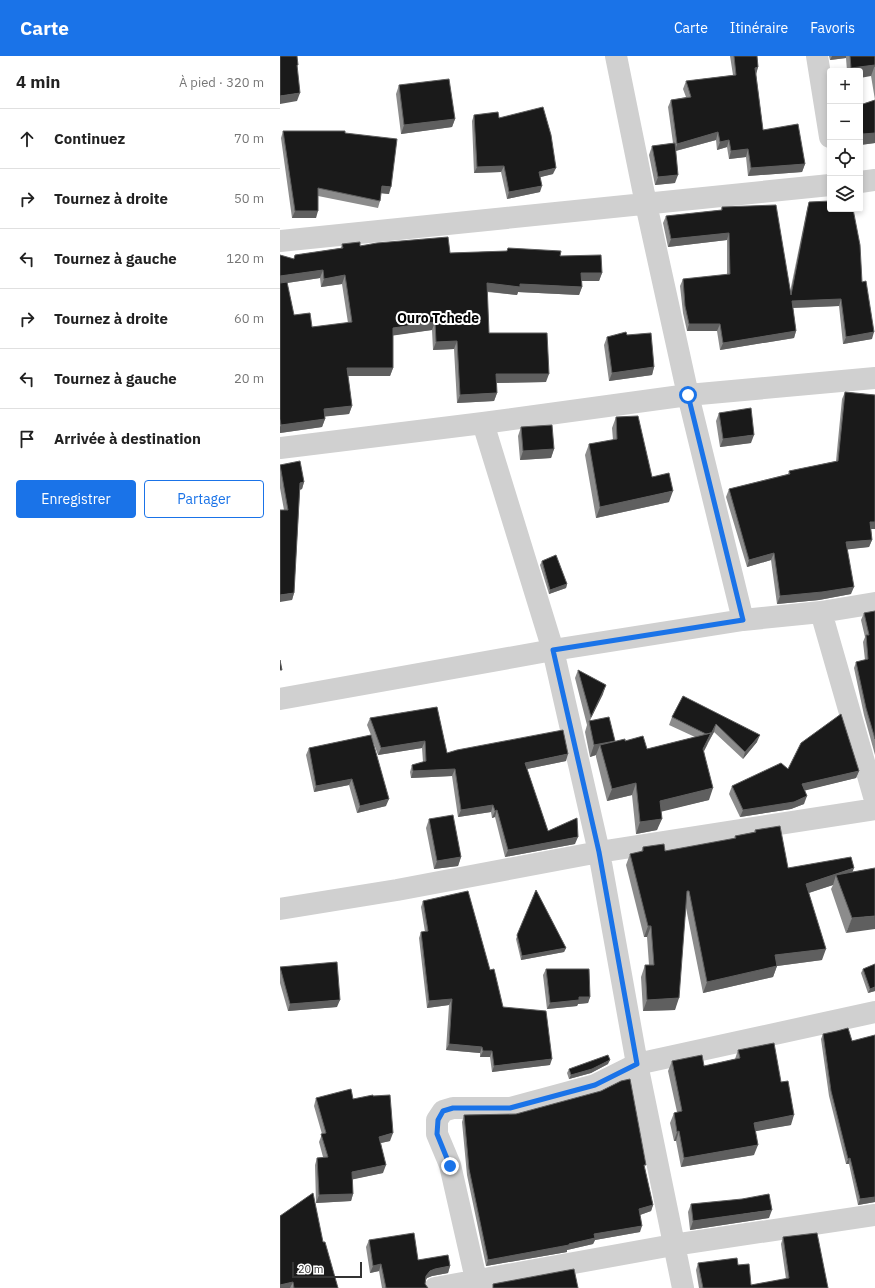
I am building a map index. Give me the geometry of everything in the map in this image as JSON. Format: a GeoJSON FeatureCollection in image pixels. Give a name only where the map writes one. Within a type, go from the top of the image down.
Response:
{"type":"FeatureCollection","features":[{"type":"Feature","properties":{"kind":"street"},"geometry":{"type":"LineString","coordinates":[[616,56],[646,204],[688,395],[743,620]]}},
{"type":"Feature","properties":{"kind":"street"},"geometry":{"type":"LineString","coordinates":[[817,56],[827,118]]}},
{"type":"Feature","properties":{"kind":"street"},"geometry":{"type":"LineString","coordinates":[[863,182],[875,180]]}},
{"type":"Feature","properties":{"kind":"street"},"geometry":{"type":"LineString","coordinates":[[280,241],[827,185]]}},
{"type":"Feature","properties":{"kind":"street"},"geometry":{"type":"LineString","coordinates":[[280,448],[483,423],[688,395],[875,378]]}},
{"type":"Feature","properties":{"kind":"street"},"geometry":{"type":"LineString","coordinates":[[483,423],[553,650],[599,852],[637,1064],[683,1288]]}},
{"type":"Feature","properties":{"kind":"street"},"geometry":{"type":"LineString","coordinates":[[280,698],[553,650],[743,620],[821,612],[875,603]]}},
{"type":"Feature","properties":{"kind":"street"},"geometry":{"type":"LineString","coordinates":[[821,612],[875,800]]}},
{"type":"Feature","properties":{"kind":"street"},"geometry":{"type":"LineString","coordinates":[[280,909],[397,890],[599,852],[875,809]]}},
{"type":"Feature","properties":{"kind":"street"},"geometry":{"type":"LineString","coordinates":[[478,1285],[450,1166],[437,1134],[438,1120],[443,1111],[453,1108],[510,1108],[595,1085],[637,1064],[875,1012]]}},
{"type":"Feature","properties":{"kind":"street"},"geometry":{"type":"LineString","coordinates":[[435,1288],[478,1285],[673,1245],[875,1215]]}},
{"type":"Feature","properties":{"kind":"building"},"geometry":{"type":"Polygon","coordinates":[[[280,56],[297,56],[300,93],[280,96],[280,56]]]}},
{"type":"Feature","properties":{"kind":"building"},"geometry":{"type":"Polygon","coordinates":[[[734,56],[757,56],[758,67],[755,68],[763,130],[798,124],[805,164],[751,168],[748,149],[731,151],[729,140],[720,142],[718,132],[677,144],[671,100],[691,97],[686,81],[736,75],[734,56]]]}},
{"type":"Feature","properties":{"kind":"building"},"geometry":{"type":"Polygon","coordinates":[[[850,56],[875,56],[875,65],[851,68],[850,56]]]}},
{"type":"Feature","properties":{"kind":"building"},"geometry":{"type":"Polygon","coordinates":[[[449,79],[455,119],[404,125],[399,85],[449,79]]]}},
{"type":"Feature","properties":{"kind":"building"},"geometry":{"type":"Polygon","coordinates":[[[875,100],[875,133],[863,134],[863,104],[875,100]]]}},
{"type":"Feature","properties":{"kind":"building"},"geometry":{"type":"Polygon","coordinates":[[[543,107],[551,135],[556,168],[539,172],[542,186],[509,192],[504,166],[477,167],[474,115],[498,112],[499,118],[543,107]]]}},
{"type":"Feature","properties":{"kind":"building"},"geometry":{"type":"Polygon","coordinates":[[[283,131],[345,131],[345,133],[397,139],[391,187],[382,186],[380,201],[318,188],[318,211],[295,211],[283,131]]]}},
{"type":"Feature","properties":{"kind":"building"},"geometry":{"type":"Polygon","coordinates":[[[675,143],[678,175],[658,177],[652,146],[675,143]]]}},
{"type":"Feature","properties":{"kind":"building"},"geometry":{"type":"Polygon","coordinates":[[[827,201],[827,212],[854,212],[860,245],[862,282],[866,281],[874,332],[846,337],[841,299],[792,301],[796,331],[723,343],[720,324],[689,324],[685,306],[683,279],[730,274],[729,233],[671,239],[666,216],[722,210],[722,207],[776,205],[791,295],[809,202],[827,201]]]}},
{"type":"Feature","properties":{"kind":"building"},"geometry":{"type":"Polygon","coordinates":[[[448,237],[450,253],[507,251],[508,248],[561,251],[560,256],[601,255],[602,273],[581,273],[582,287],[520,284],[520,287],[487,283],[489,333],[547,333],[549,374],[496,374],[497,393],[460,395],[457,341],[436,342],[435,322],[393,328],[393,368],[347,368],[352,406],[324,409],[325,419],[281,425],[280,283],[287,282],[294,315],[310,313],[312,327],[352,322],[345,275],[324,279],[323,270],[280,276],[280,255],[294,259],[295,255],[343,248],[342,244],[360,242],[360,246],[377,243],[448,237]]]}},
{"type":"Feature","properties":{"kind":"building"},"geometry":{"type":"Polygon","coordinates":[[[626,332],[627,335],[651,333],[654,367],[612,373],[607,337],[626,332]]]}},
{"type":"Feature","properties":{"kind":"building"},"geometry":{"type":"Polygon","coordinates":[[[845,392],[875,395],[875,522],[870,522],[872,540],[846,542],[854,587],[780,596],[774,553],[749,560],[729,489],[790,474],[789,471],[838,461],[845,392]]]}},
{"type":"Feature","properties":{"kind":"building"},"geometry":{"type":"Polygon","coordinates":[[[751,408],[754,435],[723,439],[719,413],[751,408]]]}},
{"type":"Feature","properties":{"kind":"building"},"geometry":{"type":"Polygon","coordinates":[[[638,416],[652,477],[669,473],[673,491],[600,507],[589,444],[617,439],[616,417],[638,416]]]}},
{"type":"Feature","properties":{"kind":"building"},"geometry":{"type":"Polygon","coordinates":[[[552,425],[554,449],[523,451],[521,427],[552,425]]]}},
{"type":"Feature","properties":{"kind":"building"},"geometry":{"type":"Polygon","coordinates":[[[300,461],[304,482],[300,483],[294,593],[280,595],[280,510],[288,510],[280,465],[300,461]]]}},
{"type":"Feature","properties":{"kind":"building"},"geometry":{"type":"Polygon","coordinates":[[[556,555],[567,584],[550,590],[542,561],[556,555]]]}},
{"type":"Feature","properties":{"kind":"building"},"geometry":{"type":"Polygon","coordinates":[[[875,611],[875,739],[866,708],[856,662],[868,659],[866,635],[869,635],[864,613],[875,611]]]}},
{"type":"Feature","properties":{"kind":"building"},"geometry":{"type":"Polygon","coordinates":[[[578,670],[606,685],[591,717],[578,670]]]}},
{"type":"Feature","properties":{"kind":"building"},"geometry":{"type":"Polygon","coordinates":[[[683,696],[760,735],[745,752],[716,724],[710,736],[711,733],[706,734],[672,717],[683,696]]]}},
{"type":"Feature","properties":{"kind":"building"},"geometry":{"type":"Polygon","coordinates":[[[437,707],[447,753],[563,730],[568,754],[525,763],[548,831],[577,818],[578,837],[508,850],[497,810],[495,811],[493,805],[461,810],[455,769],[413,771],[412,765],[426,761],[425,741],[381,748],[370,718],[437,707]]]}},
{"type":"Feature","properties":{"kind":"building"},"geometry":{"type":"Polygon","coordinates":[[[841,714],[859,771],[802,784],[807,796],[794,802],[743,810],[732,786],[781,763],[788,769],[801,743],[841,714]]]}},
{"type":"Feature","properties":{"kind":"building"},"geometry":{"type":"Polygon","coordinates":[[[609,717],[615,741],[594,745],[589,721],[609,717]]]}},
{"type":"Feature","properties":{"kind":"building"},"geometry":{"type":"Polygon","coordinates":[[[711,733],[703,749],[713,788],[660,801],[662,819],[640,822],[636,783],[612,789],[600,745],[625,739],[625,741],[643,736],[647,749],[711,733]]]}},
{"type":"Feature","properties":{"kind":"building"},"geometry":{"type":"Polygon","coordinates":[[[371,735],[389,799],[360,806],[352,779],[316,786],[309,748],[371,735]]]}},
{"type":"Feature","properties":{"kind":"building"},"geometry":{"type":"Polygon","coordinates":[[[453,815],[461,857],[437,861],[429,819],[453,815]]]}},
{"type":"Feature","properties":{"kind":"building"},"geometry":{"type":"Polygon","coordinates":[[[780,826],[788,868],[851,857],[854,868],[806,884],[826,949],[775,955],[777,966],[707,982],[689,891],[687,891],[679,998],[647,1000],[645,965],[654,965],[651,926],[648,926],[630,854],[643,851],[643,847],[664,844],[665,851],[736,838],[735,836],[756,832],[755,830],[780,826]]]}},
{"type":"Feature","properties":{"kind":"building"},"geometry":{"type":"Polygon","coordinates":[[[875,868],[875,916],[852,918],[836,875],[875,868]]]}},
{"type":"Feature","properties":{"kind":"building"},"geometry":{"type":"Polygon","coordinates":[[[536,890],[566,948],[522,956],[517,935],[536,890]]]}},
{"type":"Feature","properties":{"kind":"building"},"geometry":{"type":"Polygon","coordinates":[[[468,891],[490,970],[494,969],[503,1007],[546,1011],[552,1059],[494,1066],[492,1051],[483,1051],[482,1047],[449,1044],[452,999],[429,1001],[421,932],[428,931],[423,901],[468,891]]]}},
{"type":"Feature","properties":{"kind":"building"},"geometry":{"type":"Polygon","coordinates":[[[337,962],[340,1000],[290,1004],[280,967],[337,962]]]}},
{"type":"Feature","properties":{"kind":"building"},"geometry":{"type":"Polygon","coordinates":[[[875,964],[875,987],[870,989],[863,969],[875,964]]]}},
{"type":"Feature","properties":{"kind":"building"},"geometry":{"type":"Polygon","coordinates":[[[546,969],[589,969],[590,997],[579,997],[579,1000],[550,1003],[546,969]]]}},
{"type":"Feature","properties":{"kind":"building"},"geometry":{"type":"Polygon","coordinates":[[[848,1028],[852,1041],[875,1035],[875,1197],[860,1199],[850,1158],[848,1159],[831,1091],[823,1034],[848,1028]]]}},
{"type":"Feature","properties":{"kind":"building"},"geometry":{"type":"Polygon","coordinates":[[[774,1043],[781,1082],[788,1081],[794,1115],[754,1123],[758,1145],[684,1158],[674,1113],[682,1111],[672,1061],[702,1055],[704,1066],[740,1058],[738,1050],[774,1043]]]}},
{"type":"Feature","properties":{"kind":"building"},"geometry":{"type":"Polygon","coordinates":[[[608,1055],[610,1060],[592,1069],[571,1075],[569,1069],[608,1055]]]}},
{"type":"Feature","properties":{"kind":"building"},"geometry":{"type":"Polygon","coordinates":[[[630,1079],[646,1165],[644,1165],[653,1205],[639,1209],[642,1226],[594,1234],[595,1238],[569,1245],[488,1260],[469,1169],[464,1115],[516,1114],[601,1091],[621,1081],[630,1079]]]}},
{"type":"Feature","properties":{"kind":"building"},"geometry":{"type":"Polygon","coordinates":[[[351,1089],[353,1099],[373,1095],[390,1095],[393,1133],[379,1137],[386,1165],[352,1172],[353,1194],[319,1195],[317,1158],[328,1157],[321,1134],[326,1133],[316,1098],[351,1089]]]}},
{"type":"Feature","properties":{"kind":"building"},"geometry":{"type":"Polygon","coordinates":[[[313,1193],[323,1242],[325,1242],[338,1288],[294,1288],[293,1282],[280,1285],[280,1216],[313,1193]]]}},
{"type":"Feature","properties":{"kind":"building"},"geometry":{"type":"Polygon","coordinates":[[[769,1194],[772,1210],[693,1221],[691,1204],[742,1199],[769,1194]]]}},
{"type":"Feature","properties":{"kind":"building"},"geometry":{"type":"Polygon","coordinates":[[[414,1233],[418,1260],[448,1255],[450,1266],[430,1271],[426,1276],[425,1284],[428,1288],[386,1288],[381,1264],[373,1266],[369,1240],[414,1233]]]}},
{"type":"Feature","properties":{"kind":"building"},"geometry":{"type":"Polygon","coordinates":[[[817,1233],[828,1288],[703,1288],[698,1263],[737,1258],[738,1265],[749,1264],[751,1285],[789,1278],[783,1237],[817,1233]]]}},
{"type":"Feature","properties":{"kind":"building"},"geometry":{"type":"Polygon","coordinates":[[[574,1269],[578,1288],[493,1288],[493,1284],[574,1269]]]}},
{"type":"Feature","properties":{"kind":"district","name":"Ouro Tchede"},"geometry":{"type":"Point","coordinates":[438,318]}},
{"type":"Feature","properties":{"kind":"route"},"geometry":{"type":"LineString","coordinates":[[450,1166],[437,1134],[438,1120],[443,1111],[453,1108],[510,1108],[595,1085],[637,1064],[599,852],[553,650],[743,620],[688,395]]}}]}
